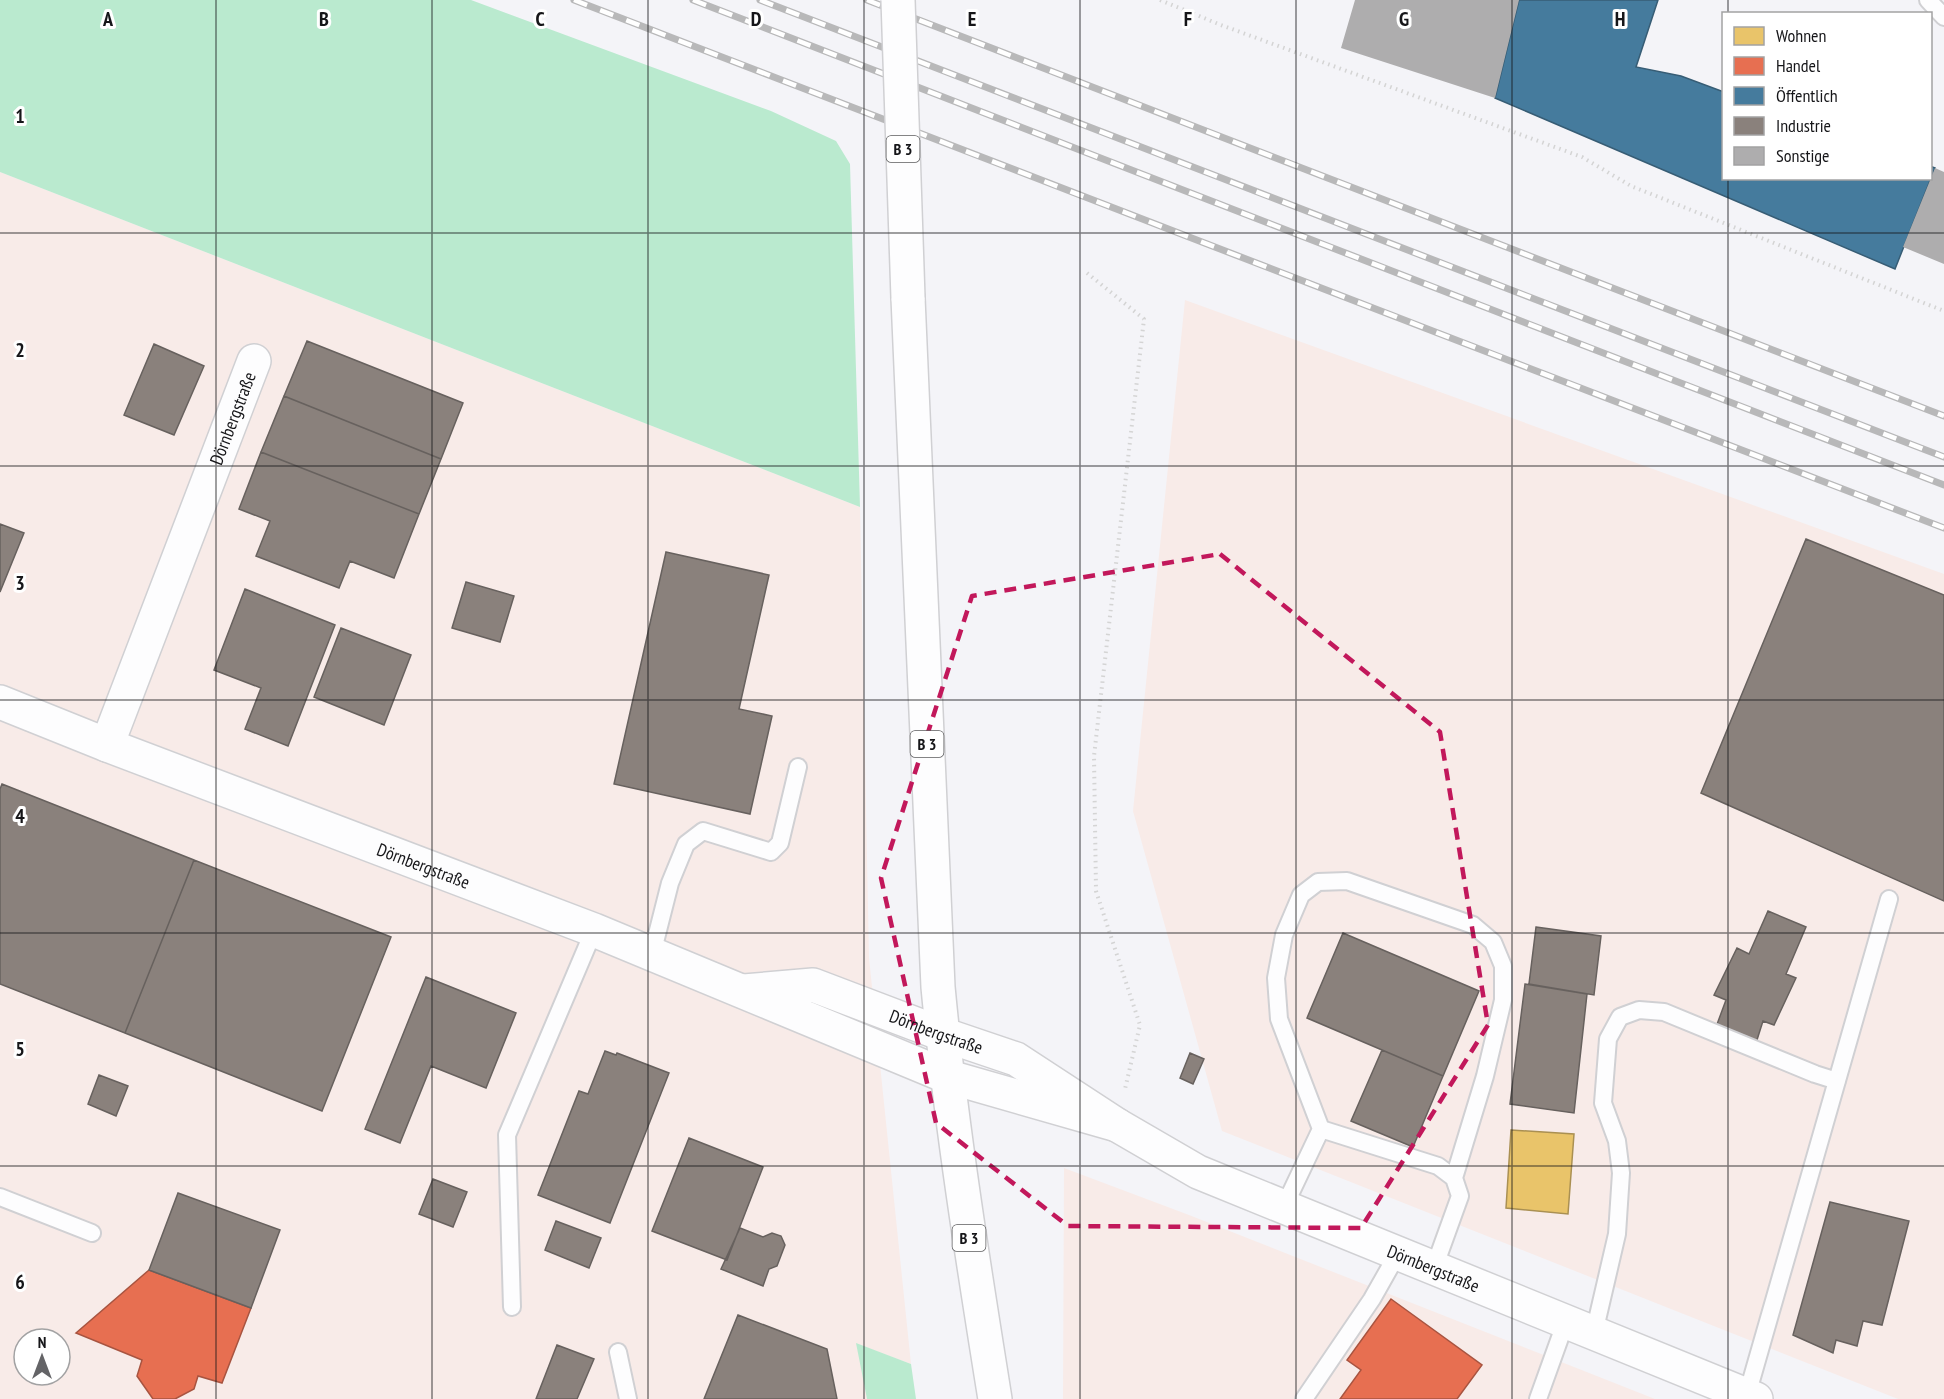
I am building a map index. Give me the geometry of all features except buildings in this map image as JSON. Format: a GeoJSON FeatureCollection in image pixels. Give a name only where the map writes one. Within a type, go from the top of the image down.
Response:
{"type":"FeatureCollection","features":[{"type":"Feature","properties":{"kind":"street","name":"B 3"},"geometry":{"type":"LineString","coordinates":[[898,0],[934,929],[946,1077],[995,1399]]}},
{"type":"Feature","properties":{"kind":"street","name":"Dörnbergstraße"},"geometry":{"type":"LineString","coordinates":[[107,745],[254,361]]}},
{"type":"Feature","properties":{"kind":"street","name":"Dörnbergstraße"},"geometry":{"type":"LineString","coordinates":[[0,702],[107,745],[594,930],[946,1077],[1117,1125]]}},
{"type":"Feature","properties":{"kind":"street","name":"Dörnbergstraße"},"geometry":{"type":"LineString","coordinates":[[739,991],[813,985],[942,1035],[1016,1059],[1117,1125],[1198,1172],[1752,1397]]}},
{"type":"Feature","properties":{"kind":"lane"},"geometry":{"type":"LineString","coordinates":[[1928,0],[1944,17]]}},
{"type":"Feature","properties":{"kind":"lane"},"geometry":{"type":"LineString","coordinates":[[652,954],[670,883],[686,844],[703,831],[771,852],[780,843],[798,766]]}},
{"type":"Feature","properties":{"kind":"lane"},"geometry":{"type":"LineString","coordinates":[[1284,1207],[1321,1129],[1279,1019],[1275,978],[1284,934],[1301,895],[1318,882],[1347,881],[1473,925],[1493,942],[1503,966],[1503,1000],[1485,1077],[1454,1178]]}},
{"type":"Feature","properties":{"kind":"lane"},"geometry":{"type":"LineString","coordinates":[[1752,1397],[1837,1081],[1889,899]]}},
{"type":"Feature","properties":{"kind":"lane"},"geometry":{"type":"LineString","coordinates":[[512,1307],[507,1135],[594,930]]}},
{"type":"Feature","properties":{"kind":"lane"},"geometry":{"type":"LineString","coordinates":[[1538,1399],[1580,1327],[1617,1234],[1622,1173],[1617,1141],[1603,1103],[1608,1039],[1620,1017],[1639,1010],[1664,1012],[1837,1081]]}},
{"type":"Feature","properties":{"kind":"lane"},"geometry":{"type":"LineString","coordinates":[[1321,1129],[1438,1166],[1454,1178],[1460,1196],[1434,1268]]}},
{"type":"Feature","properties":{"kind":"lane"},"geometry":{"type":"LineString","coordinates":[[0,1197],[92,1233]]}},
{"type":"Feature","properties":{"kind":"lane"},"geometry":{"type":"LineString","coordinates":[[1304,1399],[1372,1299],[1398,1253]]}},
{"type":"Feature","properties":{"kind":"lane"},"geometry":{"type":"LineString","coordinates":[[618,1352],[628,1399]]}},
{"type":"Feature","properties":{"kind":"path"},"geometry":{"type":"LineString","coordinates":[[1160,0],[1221,25],[1582,157],[1631,186],[1944,311]]}},
{"type":"Feature","properties":{"kind":"path"},"geometry":{"type":"LineString","coordinates":[[1087,273],[1144,319],[1094,756],[1096,891],[1140,1025],[1117,1125]]}},
{"type":"Feature","properties":{"kind":"highlighted area"},"geometry":{"type":"Polygon","coordinates":[[[1220,554],[1440,732],[1488,1025],[1361,1228],[1068,1226],[936,1123],[881,878],[972,596],[1220,554]]]}},
{"type":"Feature","properties":{"kind":"shaded area"},"geometry":{"type":"Polygon","coordinates":[[[0,172],[860,507],[869,958],[911,1364],[857,1344],[867,1399],[0,1399],[0,172]]]}},
{"type":"Feature","properties":{"kind":"shaded area"},"geometry":{"type":"Polygon","coordinates":[[[1185,300],[1944,574],[1944,1399],[1898,1399],[1222,1131],[1133,811],[1185,300]]]}},
{"type":"Feature","properties":{"kind":"shaded area"},"geometry":{"type":"Polygon","coordinates":[[[1064,1168],[1189,1215],[1655,1399],[1063,1399],[1064,1168]]]}},
{"type":"Feature","properties":{"kind":"green space"},"geometry":{"type":"Polygon","coordinates":[[[0,0],[471,0],[771,111],[836,141],[850,164],[860,507],[0,172],[0,0]]]}},
{"type":"Feature","properties":{"kind":"green space"},"geometry":{"type":"Polygon","coordinates":[[[856,1343],[911,1364],[916,1399],[867,1399],[856,1343]]]}},
{"type":"Feature","properties":{"kind":"railway"},"geometry":{"type":"LineString","coordinates":[[574,0],[1944,528]]}},
{"type":"Feature","properties":{"kind":"railway"},"geometry":{"type":"LineString","coordinates":[[693,0],[1944,485]]}},
{"type":"Feature","properties":{"kind":"railway"},"geometry":{"type":"LineString","coordinates":[[760,0],[1944,457]]}},
{"type":"Feature","properties":{"kind":"railway"},"geometry":{"type":"LineString","coordinates":[[867,0],[1944,416]]}}]}
